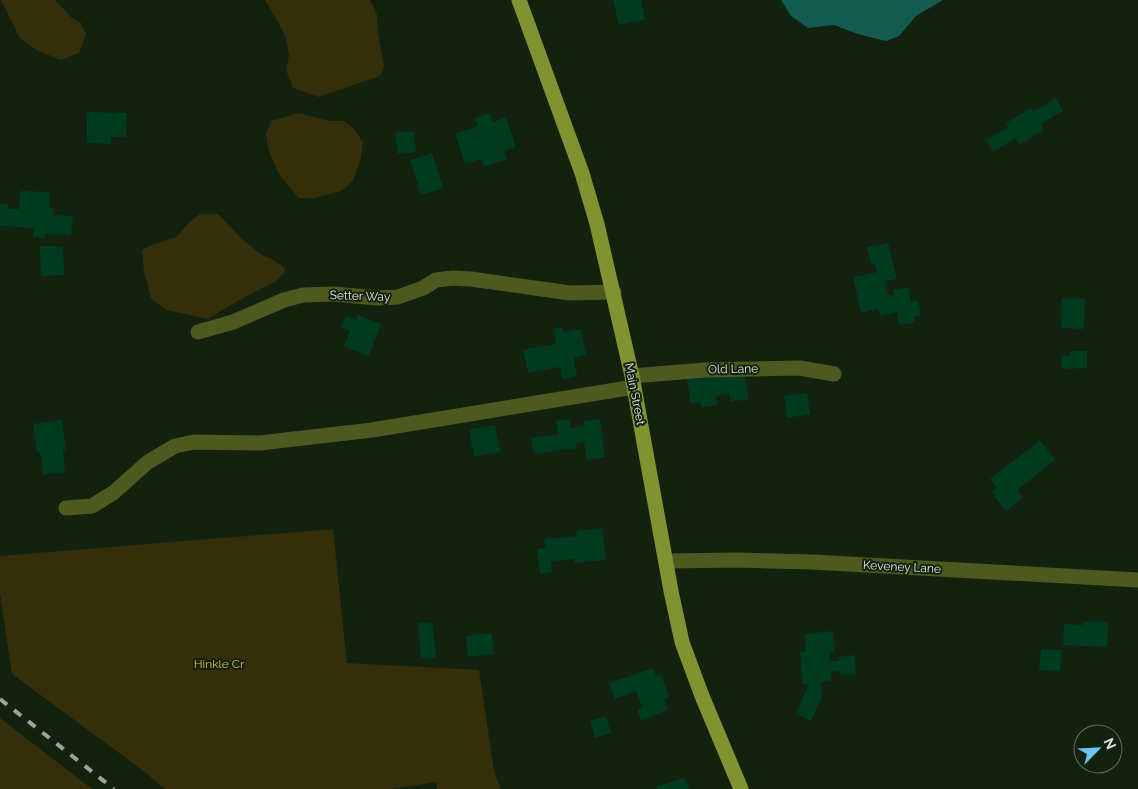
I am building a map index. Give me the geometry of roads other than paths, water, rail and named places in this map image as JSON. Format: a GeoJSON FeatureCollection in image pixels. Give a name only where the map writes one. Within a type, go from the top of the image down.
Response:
{"type":"FeatureCollection","features":[{"type":"Feature","properties":{"kind":"main road","name":"Main Street"},"geometry":{"type":"LineString","coordinates":[[519,0],[582,173],[597,224],[633,381],[682,642],[702,696],[742,789]]}},
{"type":"Feature","properties":{"kind":"street","name":"Setter Way"},"geometry":{"type":"LineString","coordinates":[[198,332],[233,322],[284,300],[303,295],[333,294],[398,298],[423,288],[436,280],[453,278],[570,293],[614,292]]}},
{"type":"Feature","properties":{"kind":"street","name":"Old Lane"},"geometry":{"type":"LineString","coordinates":[[66,508],[92,506],[113,493],[148,462],[174,446],[194,442],[260,443],[372,430],[633,381],[705,370],[800,368],[834,374]]}},
{"type":"Feature","properties":{"kind":"street","name":"Keveney Lane"},"geometry":{"type":"LineString","coordinates":[[666,561],[812,562],[1138,580]]}},
{"type":"Feature","properties":{"kind":"water"},"geometry":{"type":"Polygon","coordinates":[[[781,0],[943,0],[916,16],[899,36],[886,41],[858,34],[834,25],[808,28],[791,16],[781,0]]]}},
{"type":"Feature","properties":{"kind":"railway"},"geometry":{"type":"LineString","coordinates":[[0,699],[114,789]]}},
{"type":"Feature","properties":{"kind":"park label","name":"Hinkle Cr"},"geometry":{"type":"Point","coordinates":[219,664]}}]}
